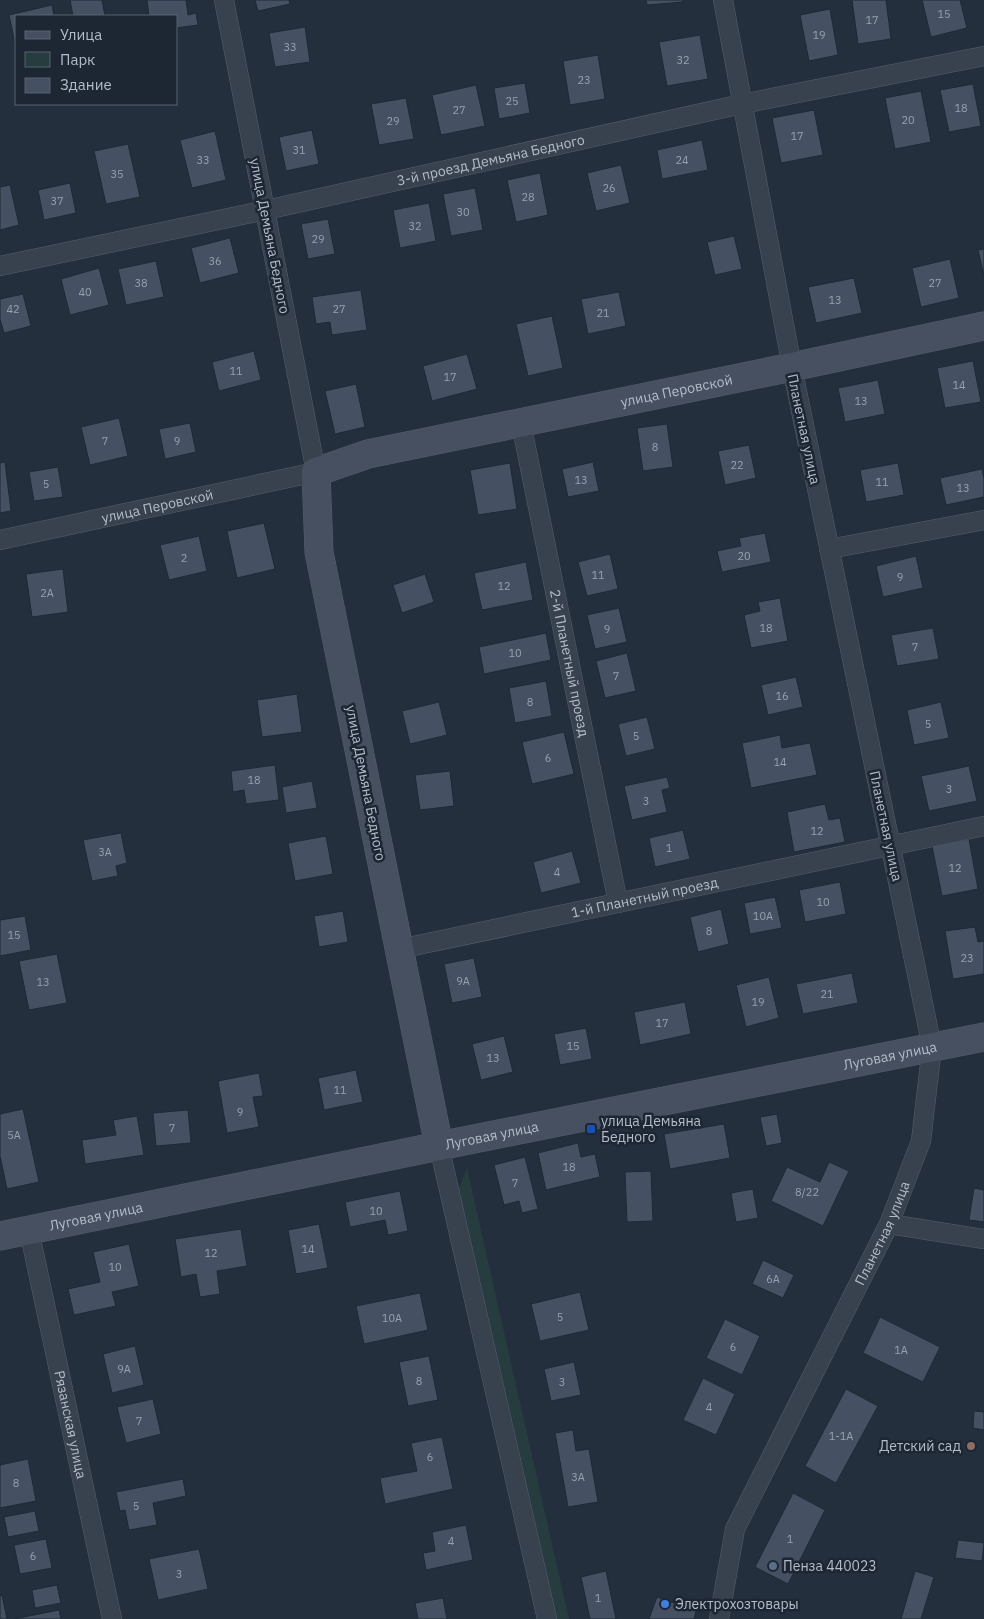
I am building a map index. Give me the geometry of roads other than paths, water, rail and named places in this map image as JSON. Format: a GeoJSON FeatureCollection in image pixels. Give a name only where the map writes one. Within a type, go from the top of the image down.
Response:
{"type":"FeatureCollection","features":[{"type":"Feature","properties":{"kind":"main road","name":"улица Перовской"},"geometry":{"type":"LineString","coordinates":[[316,472],[368,454],[984,326]]}},
{"type":"Feature","properties":{"kind":"main road","name":"улица Демьяна Бедного"},"geometry":{"type":"LineString","coordinates":[[316,472],[319,552],[439,1146]]}},
{"type":"Feature","properties":{"kind":"main road","name":"Луговая улица"},"geometry":{"type":"LineString","coordinates":[[0,1236],[984,1036]]}},
{"type":"Feature","properties":{"kind":"street","name":"улица Демьяна Бедного"},"geometry":{"type":"LineString","coordinates":[[224,0],[316,472]]}},
{"type":"Feature","properties":{"kind":"street","name":"Планетная улица"},"geometry":{"type":"LineString","coordinates":[[719,1619],[735,1529],[890,1224],[921,1141],[932,1047],[792,367],[723,0]]}},
{"type":"Feature","properties":{"kind":"street","name":"3-й проезд Демьяна Бедного"},"geometry":{"type":"LineString","coordinates":[[0,266],[266,210],[742,104],[984,56]]}},
{"type":"Feature","properties":{"kind":"street","name":"2-й Планетный проезд"},"geometry":{"type":"LineString","coordinates":[[521,423],[618,903]]}},
{"type":"Feature","properties":{"kind":"street","name":"улица Перовской"},"geometry":{"type":"LineString","coordinates":[[0,540],[316,472]]}},
{"type":"Feature","properties":{"kind":"street"},"geometry":{"type":"LineString","coordinates":[[829,549],[984,520]]}},
{"type":"Feature","properties":{"kind":"street","name":"1-й Планетный проезд"},"geometry":{"type":"LineString","coordinates":[[399,949],[984,826]]}},
{"type":"Feature","properties":{"kind":"street","name":"улица Демьяна Бедного"},"geometry":{"type":"LineString","coordinates":[[439,1146],[547,1619]]}},
{"type":"Feature","properties":{"kind":"street"},"geometry":{"type":"LineString","coordinates":[[890,1224],[984,1239]]}},
{"type":"Feature","properties":{"kind":"street","name":"Рязанская улица"},"geometry":{"type":"LineString","coordinates":[[29,1230],[112,1619]]}},
{"type":"Feature","properties":{"kind":"place","name":"улица Демьяна Бедного"},"geometry":{"type":"Point","coordinates":[591,1129]}},
{"type":"Feature","properties":{"kind":"place","name":"Детский сад"},"geometry":{"type":"Point","coordinates":[971,1446]}},
{"type":"Feature","properties":{"kind":"place","name":"Пенза 440023"},"geometry":{"type":"Point","coordinates":[773,1566]}},
{"type":"Feature","properties":{"kind":"place","name":"Электрохозтовары"},"geometry":{"type":"Point","coordinates":[665,1604]}}]}
